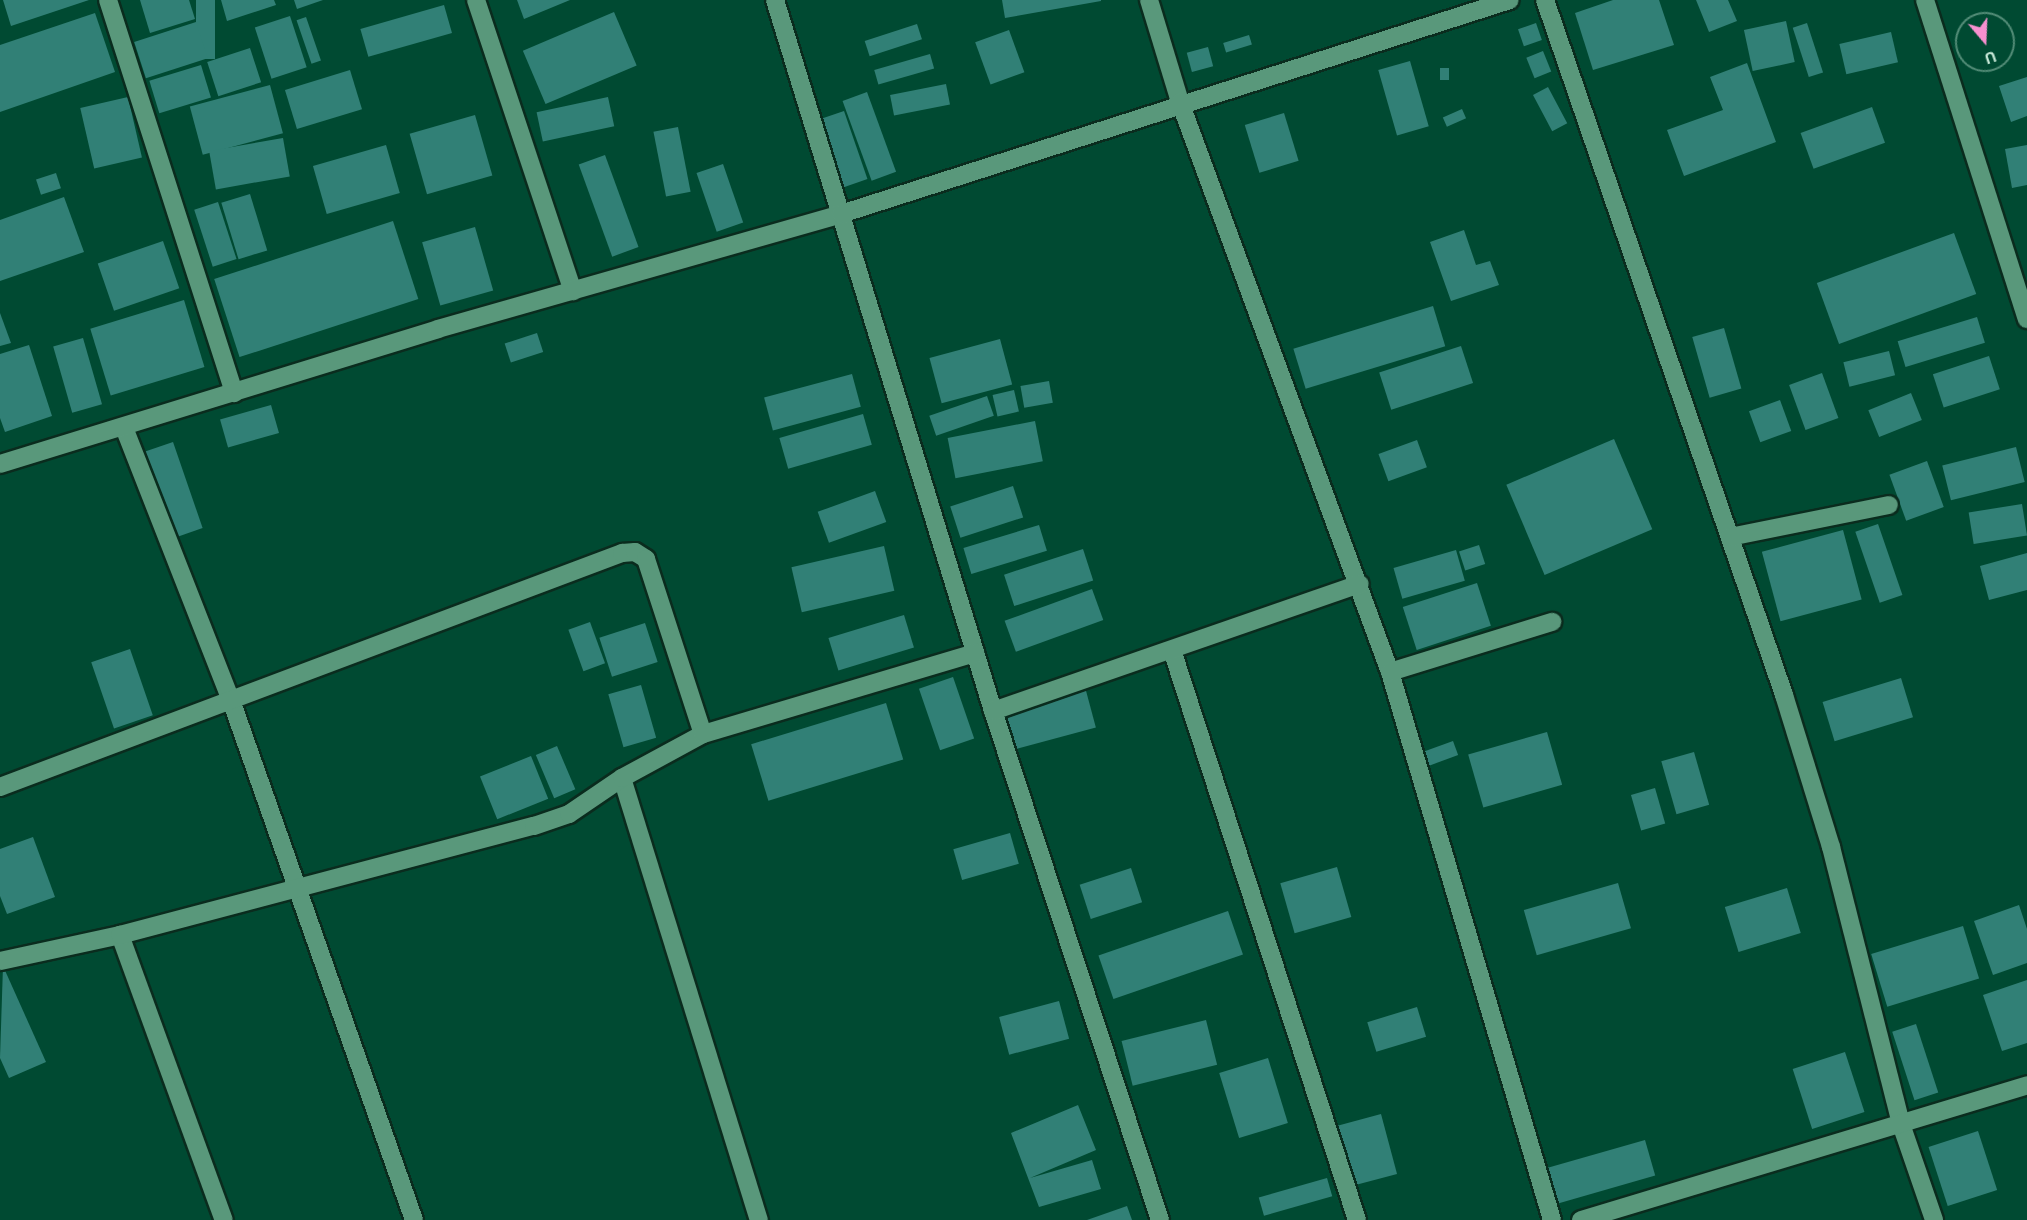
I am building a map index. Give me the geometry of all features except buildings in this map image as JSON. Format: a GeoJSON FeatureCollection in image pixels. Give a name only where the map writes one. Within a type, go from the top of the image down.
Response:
{"type":"FeatureCollection","features":[{"type":"Feature","properties":{"kind":"street"},"geometry":{"type":"LineString","coordinates":[[108,0],[234,393]]}},
{"type":"Feature","properties":{"kind":"street"},"geometry":{"type":"LineString","coordinates":[[476,0],[573,291]]}},
{"type":"Feature","properties":{"kind":"street"},"geometry":{"type":"LineString","coordinates":[[775,0],[993,711],[1160,1220]]}},
{"type":"Feature","properties":{"kind":"street"},"geometry":{"type":"LineString","coordinates":[[1149,0],[1180,102],[1360,584],[1390,672],[1552,1220]]}},
{"type":"Feature","properties":{"kind":"street"},"geometry":{"type":"LineString","coordinates":[[0,464],[125,429],[234,393],[573,291],[841,214],[1180,102],[1510,0]]}},
{"type":"Feature","properties":{"kind":"street"},"geometry":{"type":"LineString","coordinates":[[1545,0],[1730,537],[1831,847],[1901,1124],[1934,1220]]}},
{"type":"Feature","properties":{"kind":"street"},"geometry":{"type":"LineString","coordinates":[[1925,0],[2027,320]]}},
{"type":"Feature","properties":{"kind":"street"},"geometry":{"type":"LineString","coordinates":[[125,429],[231,700],[414,1220]]}},
{"type":"Feature","properties":{"kind":"street"},"geometry":{"type":"LineString","coordinates":[[1730,537],[1889,505]]}},
{"type":"Feature","properties":{"kind":"street"},"geometry":{"type":"LineString","coordinates":[[0,787],[622,553],[635,552],[646,559],[651,571],[703,735]]}},
{"type":"Feature","properties":{"kind":"street"},"geometry":{"type":"LineString","coordinates":[[993,711],[1360,584]]}},
{"type":"Feature","properties":{"kind":"street"},"geometry":{"type":"LineString","coordinates":[[1390,672],[1552,622]]}},
{"type":"Feature","properties":{"kind":"street"},"geometry":{"type":"LineString","coordinates":[[1172,650],[1357,1220]]}},
{"type":"Feature","properties":{"kind":"street"},"geometry":{"type":"LineString","coordinates":[[0,961],[120,935],[298,890],[569,814],[622,778],[703,735],[975,653]]}},
{"type":"Feature","properties":{"kind":"street"},"geometry":{"type":"LineString","coordinates":[[622,778],[759,1220]]}},
{"type":"Feature","properties":{"kind":"street"},"geometry":{"type":"LineString","coordinates":[[120,935],[224,1220]]}},
{"type":"Feature","properties":{"kind":"street"},"geometry":{"type":"LineString","coordinates":[[1581,1220],[2027,1085]]}}]}
